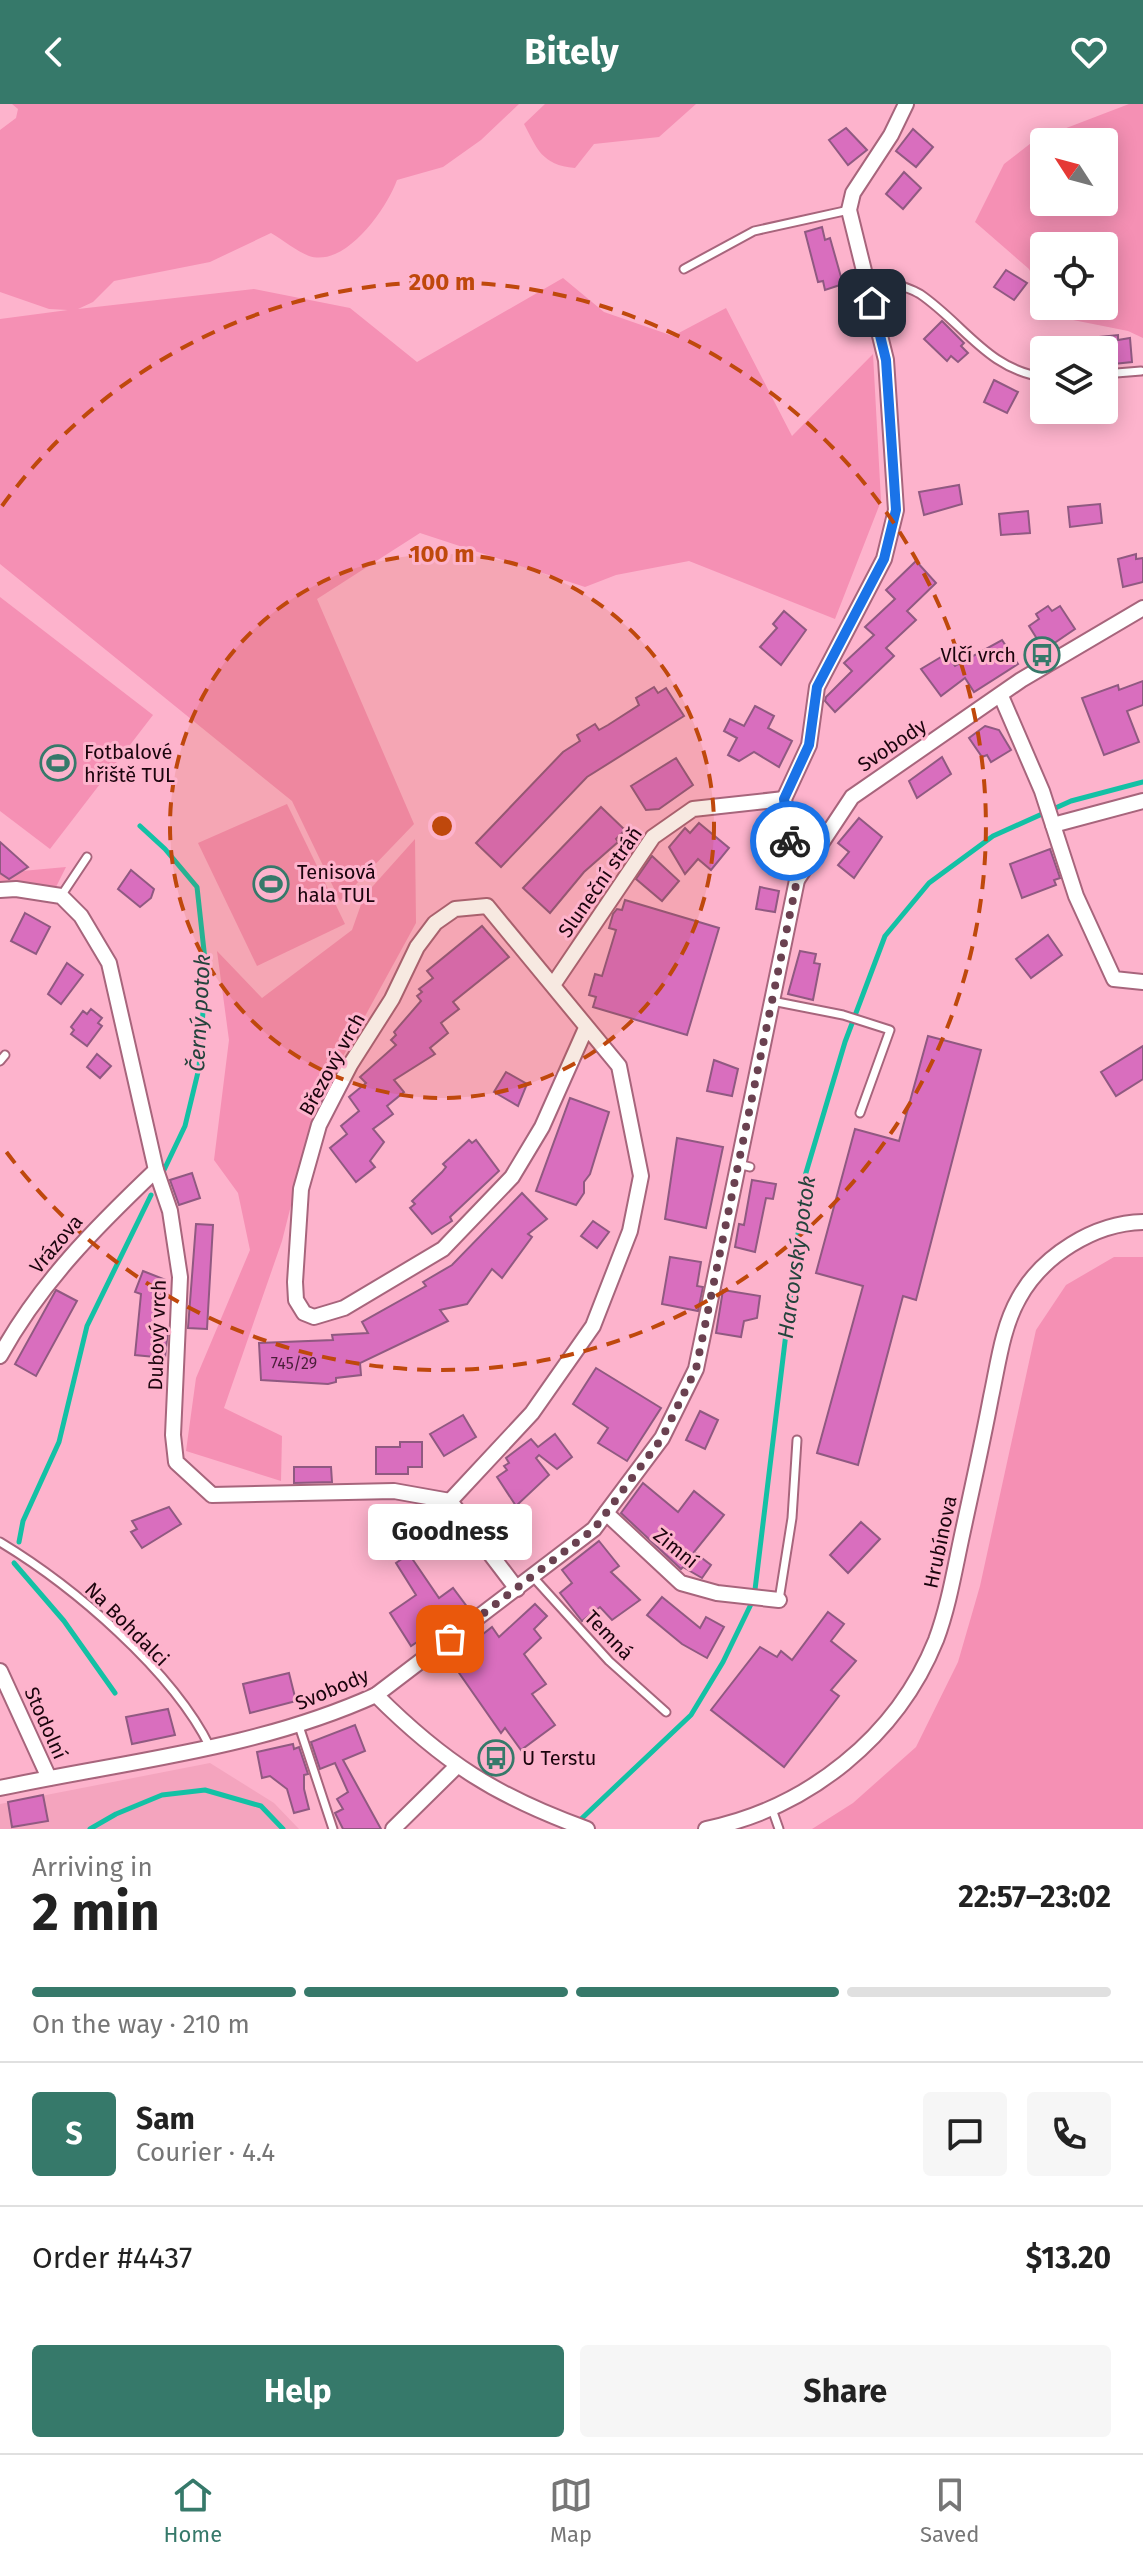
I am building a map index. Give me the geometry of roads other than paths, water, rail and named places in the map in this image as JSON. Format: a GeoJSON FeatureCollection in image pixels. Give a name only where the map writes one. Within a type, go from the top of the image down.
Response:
{"type":"FeatureCollection","features":[{"type":"Feature","properties":{"kind":"street"},"geometry":{"type":"LineString","coordinates":[[797,880],[784,799],[809,745],[817,687],[884,559],[896,510],[886,360],[849,210],[853,193],[891,135],[906,104],[890,104]]}},
{"type":"Feature","properties":{"kind":"street","name":"Svobody"},"geometry":{"type":"LineString","coordinates":[[0,1788],[211,1749],[299,1726],[376,1695],[594,1529],[662,1438],[696,1369],[744,1166],[797,880],[852,797],[1105,628],[1143,608]]}},
{"type":"Feature","properties":{"kind":"street"},"geometry":{"type":"LineString","coordinates":[[1001,696],[1042,791],[1076,896],[1114,979],[1143,982]]}},
{"type":"Feature","properties":{"kind":"street","name":"Sluneční stráň"},"geometry":{"type":"LineString","coordinates":[[553,985],[653,837],[693,809],[784,799]]}},
{"type":"Feature","properties":{"kind":"street"},"geometry":{"type":"LineString","coordinates":[[1052,822],[1143,801]]}},
{"type":"Feature","properties":{"kind":"street"},"geometry":{"type":"LineString","coordinates":[[0,890],[16,889],[61,896]]}},
{"type":"Feature","properties":{"kind":"street","name":"Dubový vrch"},"geometry":{"type":"LineString","coordinates":[[61,896],[81,916],[109,963],[156,1170],[170,1211],[180,1277],[173,1435],[176,1462],[212,1495],[394,1491],[450,1501]]}},
{"type":"Feature","properties":{"kind":"street","name":"Březový vrch"},"geometry":{"type":"LineString","coordinates":[[450,1501],[532,1413],[593,1326],[630,1231],[641,1176],[619,1066],[487,906],[455,909],[435,923],[417,947],[392,999],[350,1065],[319,1125],[301,1189],[295,1282],[296,1300],[304,1313],[314,1317],[344,1308],[443,1249],[512,1177],[542,1127],[586,1028]]}},
{"type":"Feature","properties":{"kind":"street","name":"Vrázova"},"geometry":{"type":"LineString","coordinates":[[0,1356],[19,1320],[80,1242],[156,1170]]}},
{"type":"Feature","properties":{"kind":"street","name":"Hrubínova"},"geometry":{"type":"LineString","coordinates":[[706,1829],[772,1809],[837,1769],[867,1745],[907,1694],[935,1641],[948,1599],[1001,1349],[1018,1299],[1039,1271],[1067,1248],[1110,1227],[1143,1222]]}},
{"type":"Feature","properties":{"kind":"street"},"geometry":{"type":"LineString","coordinates":[[450,1501],[517,1589]]}},
{"type":"Feature","properties":{"kind":"street","name":"Zimní"},"geometry":{"type":"LineString","coordinates":[[606,1513],[681,1583],[740,1596],[773,1599]]}},
{"type":"Feature","properties":{"kind":"street","name":"Stodolní"},"geometry":{"type":"LineString","coordinates":[[0,1671],[4,1687],[49,1778]]}},
{"type":"Feature","properties":{"kind":"street"},"geometry":{"type":"LineString","coordinates":[[376,1695],[422,1741],[457,1766],[550,1816],[587,1829]]}},
{"type":"Feature","properties":{"kind":"street"},"geometry":{"type":"LineString","coordinates":[[393,1829],[457,1766]]}},
{"type":"Feature","properties":{"kind":"lane"},"geometry":{"type":"LineString","coordinates":[[684,269],[754,231],[849,210]]}},
{"type":"Feature","properties":{"kind":"lane"},"geometry":{"type":"LineString","coordinates":[[865,275],[918,293],[993,360],[1030,375]]}},
{"type":"Feature","properties":{"kind":"lane"},"geometry":{"type":"LineString","coordinates":[[1118,373],[1141,371]]}},
{"type":"Feature","properties":{"kind":"lane"},"geometry":{"type":"LineString","coordinates":[[61,896],[87,857]]}},
{"type":"Feature","properties":{"kind":"lane"},"geometry":{"type":"LineString","coordinates":[[774,1002],[786,1011]]}},
{"type":"Feature","properties":{"kind":"lane"},"geometry":{"type":"LineString","coordinates":[[774,1002],[843,1015],[890,1030],[860,1113]]}},
{"type":"Feature","properties":{"kind":"lane"},"geometry":{"type":"LineString","coordinates":[[773,1599],[792,1518],[797,1440]]}},
{"type":"Feature","properties":{"kind":"lane","name":"Na Bohdalci"},"geometry":{"type":"LineString","coordinates":[[0,1542],[48,1571],[110,1624],[196,1719],[211,1749]]}},
{"type":"Feature","properties":{"kind":"lane","name":"Temná"},"geometry":{"type":"LineString","coordinates":[[533,1577],[609,1661],[666,1712]]}},
{"type":"Feature","properties":{"kind":"lane"},"geometry":{"type":"LineString","coordinates":[[299,1726],[333,1829]]}},
{"type":"Feature","properties":{"kind":"lane"},"geometry":{"type":"LineString","coordinates":[[772,1809],[779,1829]]}},
{"type":"Feature","properties":{"kind":"waterway","name":"Harcovský potok"},"geometry":{"type":"LineString","coordinates":[[578,1822],[691,1715],[723,1662],[754,1598],[805,1176],[845,1042],[885,936],[929,883],[993,836],[1071,801],[1143,782]]}},
{"type":"Feature","properties":{"kind":"waterway","name":"Černý potok"},"geometry":{"type":"LineString","coordinates":[[140,826],[165,849],[197,887],[206,969],[199,1068],[185,1126],[164,1170]]}},
{"type":"Feature","properties":{"kind":"waterway","name":"Černý potok"},"geometry":{"type":"LineString","coordinates":[[19,1542],[23,1521],[59,1442],[87,1326],[151,1195]]}},
{"type":"Feature","properties":{"kind":"waterway","name":"Černý potok"},"geometry":{"type":"LineString","coordinates":[[14,1563],[64,1621],[115,1693]]}},
{"type":"Feature","properties":{"kind":"waterway","name":"Harcovský potok"},"geometry":{"type":"LineString","coordinates":[[90,1829],[116,1814],[162,1795],[205,1790],[261,1806],[283,1829]]}},
{"type":"Feature","properties":{"kind":"place","name":"Vlčí vrch"},"geometry":{"type":"Point","coordinates":[1042,655]}},
{"type":"Feature","properties":{"kind":"place","name":"Fotbalové hřiště TUL"},"geometry":{"type":"Point","coordinates":[58,763]}},
{"type":"Feature","properties":{"kind":"place","name":"Tenisová hala TUL"},"geometry":{"type":"Point","coordinates":[271,884]}},
{"type":"Feature","properties":{"kind":"place","name":"Goodness"},"geometry":{"type":"Point","coordinates":[450,1639]}},
{"type":"Feature","properties":{"kind":"place","name":"U Terstu"},"geometry":{"type":"Point","coordinates":[496,1758]}}]}
